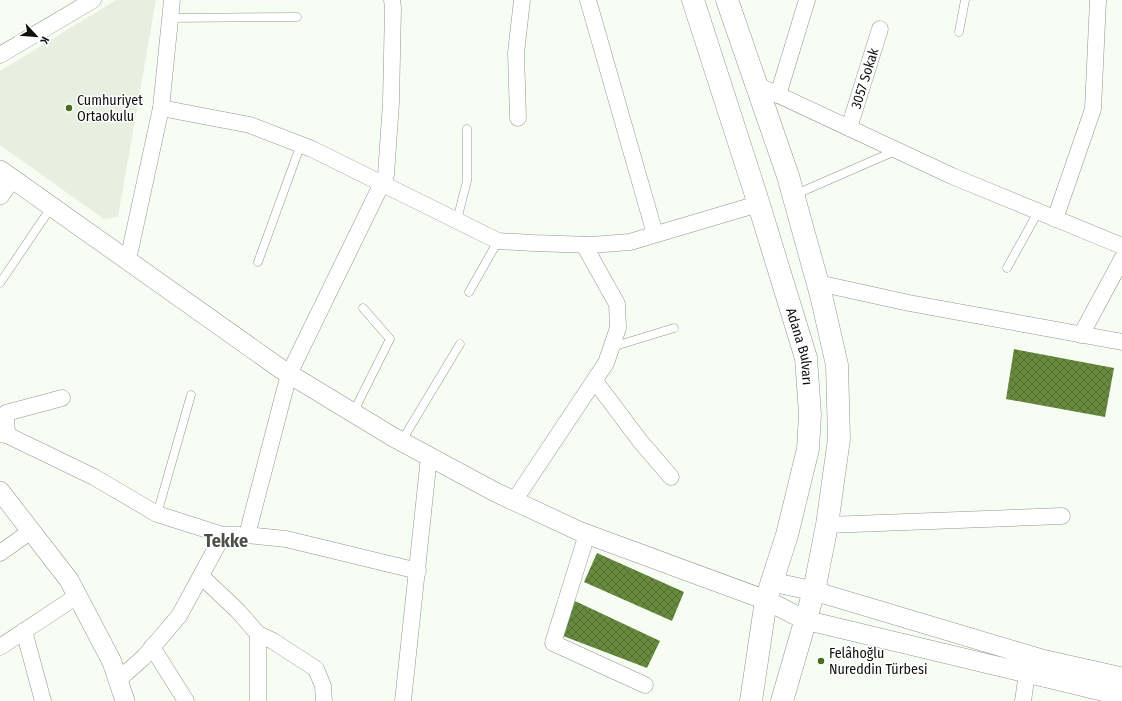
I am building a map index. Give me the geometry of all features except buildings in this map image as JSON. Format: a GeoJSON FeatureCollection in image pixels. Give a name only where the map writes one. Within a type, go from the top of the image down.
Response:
{"type":"FeatureCollection","features":[{"type":"Feature","properties":{"kind":"main road","name":"Adana Bulvarı"},"geometry":{"type":"LineString","coordinates":[[693,0],[806,358],[810,414],[808,448],[787,535],[769,591],[751,701]]}},
{"type":"Feature","properties":{"kind":"main road"},"geometry":{"type":"LineString","coordinates":[[727,0],[793,196],[818,283],[837,365],[840,439],[827,525],[814,591],[782,701]]}},
{"type":"Feature","properties":{"kind":"street"},"geometry":{"type":"LineString","coordinates":[[0,55],[93,0]]}},
{"type":"Feature","properties":{"kind":"street"},"geometry":{"type":"LineString","coordinates":[[128,260],[161,108],[172,0]]}},
{"type":"Feature","properties":{"kind":"street"},"geometry":{"type":"LineString","coordinates":[[247,535],[289,374],[386,175],[390,102],[392,0]]}},
{"type":"Feature","properties":{"kind":"street"},"geometry":{"type":"LineString","coordinates":[[518,118],[516,53],[522,0]]}},
{"type":"Feature","properties":{"kind":"street"},"geometry":{"type":"LineString","coordinates":[[588,0],[655,234]]}},
{"type":"Feature","properties":{"kind":"street"},"geometry":{"type":"LineString","coordinates":[[778,95],[807,0]]}},
{"type":"Feature","properties":{"kind":"street"},"geometry":{"type":"LineString","coordinates":[[1055,219],[1093,109],[1098,0]]}},
{"type":"Feature","properties":{"kind":"street","name":"3057 Sokak"},"geometry":{"type":"LineString","coordinates":[[849,128],[880,29]]}},
{"type":"Feature","properties":{"kind":"street"},"geometry":{"type":"LineString","coordinates":[[755,84],[952,176],[1122,246]]}},
{"type":"Feature","properties":{"kind":"street"},"geometry":{"type":"LineString","coordinates":[[161,108],[250,125],[301,144],[498,241],[533,244],[584,245],[630,242],[758,204]]}},
{"type":"Feature","properties":{"kind":"street"},"geometry":{"type":"LineString","coordinates":[[0,195],[6,174],[289,374],[429,457],[495,492],[586,534],[769,591],[814,591],[1042,659],[1122,677]]}},
{"type":"Feature","properties":{"kind":"street"},"geometry":{"type":"LineString","coordinates":[[514,501],[606,363],[618,328],[617,304],[584,245]]}},
{"type":"Feature","properties":{"kind":"street"},"geometry":{"type":"LineString","coordinates":[[1081,335],[1122,259]]}},
{"type":"Feature","properties":{"kind":"street"},"geometry":{"type":"LineString","coordinates":[[818,283],[909,303],[1122,342]]}},
{"type":"Feature","properties":{"kind":"street"},"geometry":{"type":"LineString","coordinates":[[595,381],[640,441],[671,477]]}},
{"type":"Feature","properties":{"kind":"street"},"geometry":{"type":"LineString","coordinates":[[62,398],[6,412],[4,435],[94,477],[157,514],[223,535],[247,535],[286,539],[418,571]]}},
{"type":"Feature","properties":{"kind":"street"},"geometry":{"type":"LineString","coordinates":[[406,700],[429,457]]}},
{"type":"Feature","properties":{"kind":"street"},"geometry":{"type":"LineString","coordinates":[[0,492],[69,580],[112,662],[125,701]]}},
{"type":"Feature","properties":{"kind":"street"},"geometry":{"type":"LineString","coordinates":[[827,525],[1062,516]]}},
{"type":"Feature","properties":{"kind":"street"},"geometry":{"type":"LineString","coordinates":[[0,553],[31,531]]}},
{"type":"Feature","properties":{"kind":"street"},"geometry":{"type":"LineString","coordinates":[[586,534],[553,643],[645,685]]}},
{"type":"Feature","properties":{"kind":"street"},"geometry":{"type":"LineString","coordinates":[[118,680],[142,658],[180,616],[223,535]]}},
{"type":"Feature","properties":{"kind":"street"},"geometry":{"type":"LineString","coordinates":[[201,576],[238,611],[258,634],[273,641],[316,669],[323,686],[324,701]]}},
{"type":"Feature","properties":{"kind":"street"},"geometry":{"type":"LineString","coordinates":[[769,591],[805,620],[1122,696]]}},
{"type":"Feature","properties":{"kind":"street"},"geometry":{"type":"LineString","coordinates":[[0,647],[77,596]]}},
{"type":"Feature","properties":{"kind":"street"},"geometry":{"type":"LineString","coordinates":[[24,631],[43,701]]}},
{"type":"Feature","properties":{"kind":"street"},"geometry":{"type":"LineString","coordinates":[[258,634],[258,701]]}},
{"type":"Feature","properties":{"kind":"street"},"geometry":{"type":"LineString","coordinates":[[152,647],[186,701]]}},
{"type":"Feature","properties":{"kind":"street"},"geometry":{"type":"LineString","coordinates":[[1022,701],[1027,673]]}},
{"type":"Feature","properties":{"kind":"lane"},"geometry":{"type":"LineString","coordinates":[[959,32],[965,0]]}},
{"type":"Feature","properties":{"kind":"lane"},"geometry":{"type":"LineString","coordinates":[[170,18],[297,17]]}},
{"type":"Feature","properties":{"kind":"lane"},"geometry":{"type":"LineString","coordinates":[[457,220],[467,180],[467,129]]}},
{"type":"Feature","properties":{"kind":"lane"},"geometry":{"type":"LineString","coordinates":[[258,262],[301,144]]}},
{"type":"Feature","properties":{"kind":"lane"},"geometry":{"type":"LineString","coordinates":[[793,196],[896,150]]}},
{"type":"Feature","properties":{"kind":"lane"},"geometry":{"type":"LineString","coordinates":[[0,283],[52,206]]}},
{"type":"Feature","properties":{"kind":"lane"},"geometry":{"type":"LineString","coordinates":[[1007,268],[1038,212]]}},
{"type":"Feature","properties":{"kind":"lane"},"geometry":{"type":"LineString","coordinates":[[469,292],[498,241]]}},
{"type":"Feature","properties":{"kind":"lane"},"geometry":{"type":"LineString","coordinates":[[353,413],[390,339],[363,308]]}},
{"type":"Feature","properties":{"kind":"lane"},"geometry":{"type":"LineString","coordinates":[[611,347],[674,328]]}},
{"type":"Feature","properties":{"kind":"lane"},"geometry":{"type":"LineString","coordinates":[[402,442],[460,344]]}},
{"type":"Feature","properties":{"kind":"lane"},"geometry":{"type":"LineString","coordinates":[[157,514],[191,395]]}},
{"type":"Feature","properties":{"kind":"shaded area","name":"Cumhuriyet Ortaokulu"},"geometry":{"type":"Polygon","coordinates":[[[116,0],[156,0],[118,217],[104,219],[0,145],[0,71],[116,0]]]}},
{"type":"Feature","properties":{"kind":"place","name":"Cumhuriyet Ortaokulu"},"geometry":{"type":"Point","coordinates":[69,108]}},
{"type":"Feature","properties":{"kind":"place","name":"Felâhoğlu Nureddin Türbesi"},"geometry":{"type":"Point","coordinates":[821,661]}},
{"type":"Feature","properties":{"kind":"district","name":"Tekke"},"geometry":{"type":"Point","coordinates":[226,541]}}]}
